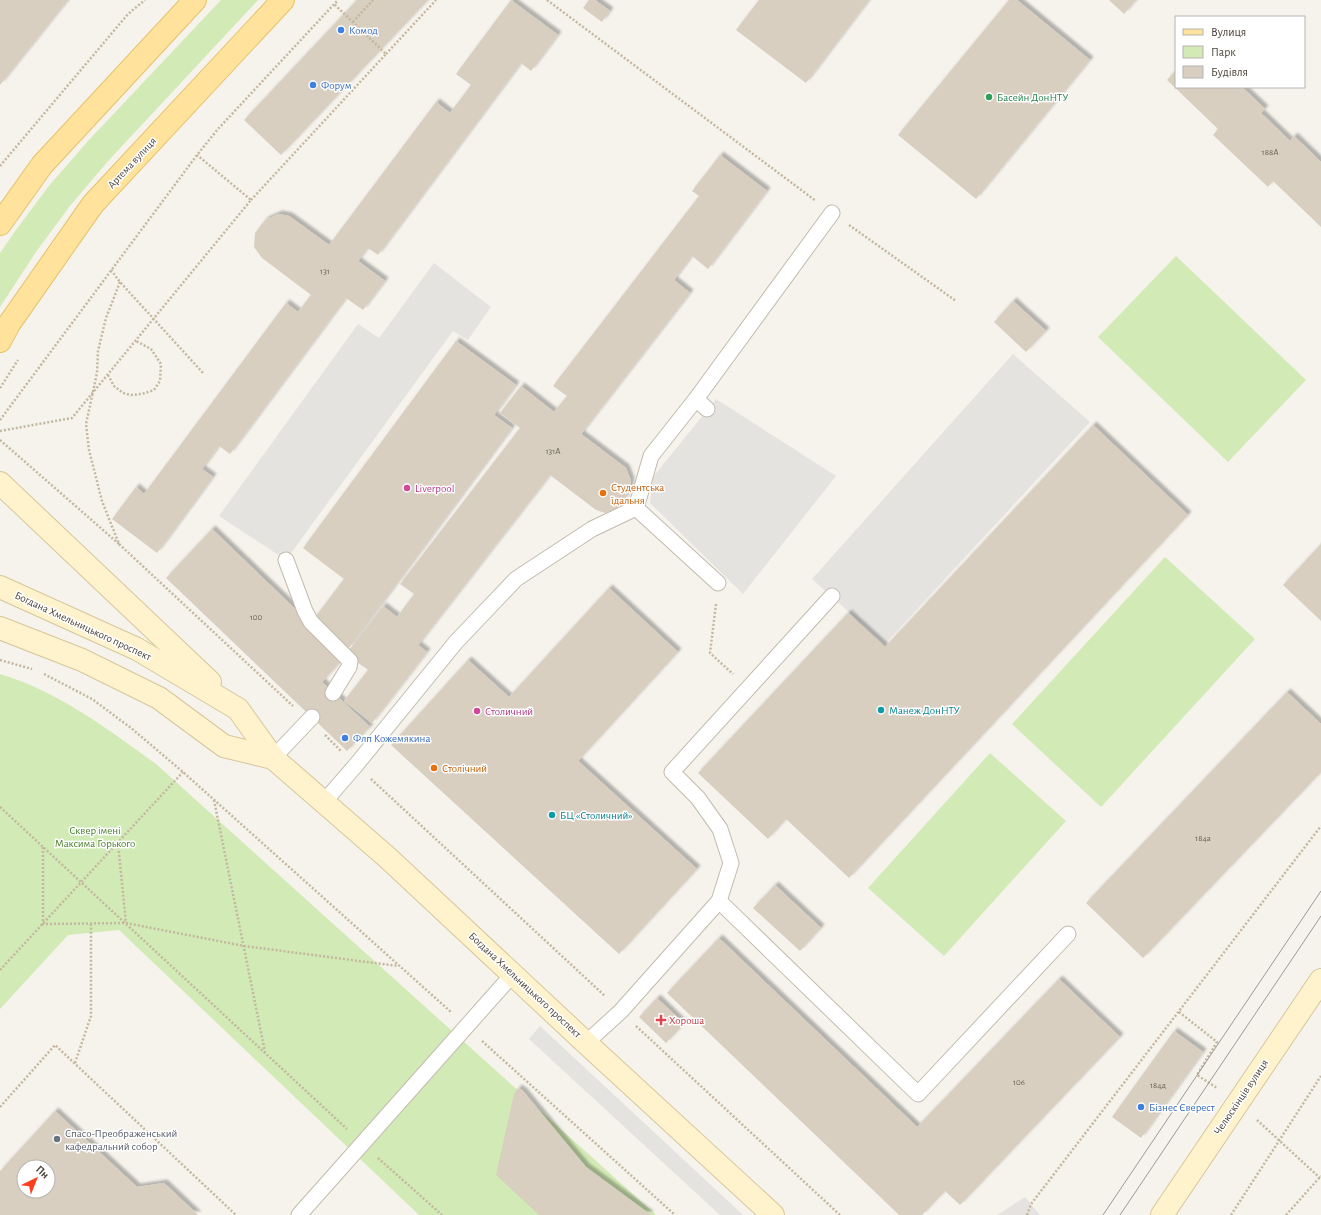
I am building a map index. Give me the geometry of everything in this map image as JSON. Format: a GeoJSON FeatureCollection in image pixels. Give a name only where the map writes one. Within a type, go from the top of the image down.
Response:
{"type":"FeatureCollection","features":[{"type":"Feature","properties":{"kind":"main road"},"geometry":{"type":"LineString","coordinates":[[0,224],[42,165],[195,0]]}},
{"type":"Feature","properties":{"kind":"main road","name":"Артема вулиця"},"geometry":{"type":"LineString","coordinates":[[0,340],[9,324],[93,204],[283,0]]}},
{"type":"Feature","properties":{"kind":"main road"},"geometry":{"type":"LineString","coordinates":[[0,483],[238,709]]}},
{"type":"Feature","properties":{"kind":"main road","name":"Богдана Хмельницького проспект"},"geometry":{"type":"LineString","coordinates":[[0,587],[137,649],[238,709],[273,758],[388,858],[773,1215]]}},
{"type":"Feature","properties":{"kind":"main road","name":"Богдана Хмельницького проспект"},"geometry":{"type":"LineString","coordinates":[[0,628],[82,660],[159,698],[224,746],[273,758]]}},
{"type":"Feature","properties":{"kind":"main road","name":"Челюскінців вулиця"},"geometry":{"type":"LineString","coordinates":[[1162,1215],[1321,980]]}},
{"type":"Feature","properties":{"kind":"lane"},"geometry":{"type":"LineString","coordinates":[[324,802],[456,642],[516,578],[592,529],[636,508],[652,456],[696,399],[832,213]]}},
{"type":"Feature","properties":{"kind":"lane"},"geometry":{"type":"LineString","coordinates":[[696,399],[707,409]]}},
{"type":"Feature","properties":{"kind":"lane"},"geometry":{"type":"LineString","coordinates":[[636,508],[718,583]]}},
{"type":"Feature","properties":{"kind":"lane"},"geometry":{"type":"LineString","coordinates":[[286,560],[305,611],[311,622],[350,661],[349,667],[333,693]]}},
{"type":"Feature","properties":{"kind":"lane"},"geometry":{"type":"LineString","coordinates":[[586,1043],[621,1011],[719,901],[731,863],[720,829],[698,798],[672,772],[832,596]]}},
{"type":"Feature","properties":{"kind":"lane"},"geometry":{"type":"LineString","coordinates":[[273,758],[310,719]]}},
{"type":"Feature","properties":{"kind":"lane"},"geometry":{"type":"LineString","coordinates":[[719,901],[918,1094],[1068,934]]}},
{"type":"Feature","properties":{"kind":"lane"},"geometry":{"type":"LineString","coordinates":[[299,1215],[513,974]]}},
{"type":"Feature","properties":{"kind":"path"},"geometry":{"type":"LineString","coordinates":[[0,166],[128,14],[145,0]]}},
{"type":"Feature","properties":{"kind":"path"},"geometry":{"type":"LineString","coordinates":[[0,420],[218,129],[338,0]]}},
{"type":"Feature","properties":{"kind":"path"},"geometry":{"type":"LineString","coordinates":[[353,22],[373,0]]}},
{"type":"Feature","properties":{"kind":"path"},"geometry":{"type":"LineString","coordinates":[[0,430],[72,418],[251,200],[436,0]]}},
{"type":"Feature","properties":{"kind":"path"},"geometry":{"type":"LineString","coordinates":[[547,0],[832,213],[956,301]]}},
{"type":"Feature","properties":{"kind":"path"},"geometry":{"type":"LineString","coordinates":[[334,4],[386,54]]}},
{"type":"Feature","properties":{"kind":"path"},"geometry":{"type":"LineString","coordinates":[[198,155],[251,200]]}},
{"type":"Feature","properties":{"kind":"path"},"geometry":{"type":"LineString","coordinates":[[111,270],[120,282],[203,373]]}},
{"type":"Feature","properties":{"kind":"path"},"geometry":{"type":"LineString","coordinates":[[120,282],[106,318],[98,351],[97,373],[86,424],[89,450],[102,501],[120,544]]}},
{"type":"Feature","properties":{"kind":"path"},"geometry":{"type":"LineString","coordinates":[[108,375],[114,386],[123,393],[131,395],[142,394],[154,390],[160,380],[161,364],[151,349],[136,341]]}},
{"type":"Feature","properties":{"kind":"path"},"geometry":{"type":"LineString","coordinates":[[0,440],[120,544],[310,719],[356,765],[840,1215]]}},
{"type":"Feature","properties":{"kind":"path"},"geometry":{"type":"LineString","coordinates":[[718,583],[710,653],[727,668]]}},
{"type":"Feature","properties":{"kind":"path"},"geometry":{"type":"LineString","coordinates":[[0,660],[38,671],[92,699],[131,728],[214,799],[675,1215]]}},
{"type":"Feature","properties":{"kind":"path"},"geometry":{"type":"LineString","coordinates":[[0,970],[183,772]]}},
{"type":"Feature","properties":{"kind":"path"},"geometry":{"type":"LineString","coordinates":[[214,799],[266,1053]]}},
{"type":"Feature","properties":{"kind":"path"},"geometry":{"type":"LineString","coordinates":[[0,807],[442,1215]]}},
{"type":"Feature","properties":{"kind":"path"},"geometry":{"type":"LineString","coordinates":[[1027,1215],[1031,1204],[1321,826]]}},
{"type":"Feature","properties":{"kind":"path"},"geometry":{"type":"LineString","coordinates":[[118,843],[126,923]]}},
{"type":"Feature","properties":{"kind":"path"},"geometry":{"type":"LineString","coordinates":[[43,847],[43,924]]}},
{"type":"Feature","properties":{"kind":"path"},"geometry":{"type":"LineString","coordinates":[[75,1064],[91,1016],[91,923]]}},
{"type":"Feature","properties":{"kind":"path"},"geometry":{"type":"LineString","coordinates":[[43,924],[126,923],[244,946],[399,966]]}},
{"type":"Feature","properties":{"kind":"path"},"geometry":{"type":"LineString","coordinates":[[0,1107],[55,1045],[236,1215]]}},
{"type":"Feature","properties":{"kind":"path"},"geometry":{"type":"LineString","coordinates":[[1231,1215],[1321,1076]]}},
{"type":"Feature","properties":{"kind":"path"},"geometry":{"type":"LineString","coordinates":[[1286,1215],[1321,1176]]}},
{"type":"Feature","properties":{"kind":"green space"},"geometry":{"type":"Polygon","coordinates":[[[221,0],[258,0],[109,160],[69,207],[36,252],[0,307],[0,253],[16,230],[48,187],[88,141],[221,0]]]}},
{"type":"Feature","properties":{"kind":"green space"},"geometry":{"type":"Polygon","coordinates":[[[1176,256],[1306,380],[1228,462],[1098,337],[1176,256]]]}},
{"type":"Feature","properties":{"kind":"green space"},"geometry":{"type":"Polygon","coordinates":[[[1165,557],[1255,639],[1101,807],[1012,724],[1165,557]]]}},
{"type":"Feature","properties":{"kind":"green space","name":"Сквер імені Максима Горького"},"geometry":{"type":"Polygon","coordinates":[[[0,674],[42,690],[62,701],[101,725],[156,764],[656,1215],[419,1215],[119,930],[68,935],[0,1009],[0,674]]]}},
{"type":"Feature","properties":{"kind":"green space"},"geometry":{"type":"Polygon","coordinates":[[[990,753],[1066,821],[944,956],[868,888],[990,753]]]}},
{"type":"Feature","properties":{"kind":"shaded area"},"geometry":{"type":"Polygon","coordinates":[[[434,263],[491,307],[468,340],[453,331],[286,560],[219,516],[358,324],[379,338],[434,263]]]}},
{"type":"Feature","properties":{"kind":"shaded area"},"geometry":{"type":"Polygon","coordinates":[[[1013,354],[1090,422],[885,644],[812,579],[1013,354]]]}},
{"type":"Feature","properties":{"kind":"shaded area"},"geometry":{"type":"Polygon","coordinates":[[[716,399],[836,476],[743,594],[650,503],[653,477],[716,399]]]}},
{"type":"Feature","properties":{"kind":"shaded area"},"geometry":{"type":"Polygon","coordinates":[[[540,1026],[743,1215],[720,1215],[529,1039],[540,1026]]]}},
{"type":"Feature","properties":{"kind":"shaded area"},"geometry":{"type":"Polygon","coordinates":[[[1025,1197],[1040,1215],[997,1215],[1025,1197]]]}},
{"type":"Feature","properties":{"kind":"building"},"geometry":{"type":"Polygon","coordinates":[[[0,0],[68,0],[0,85],[0,0]]]}},
{"type":"Feature","properties":{"kind":"building","name":"Форум"},"geometry":{"type":"Polygon","coordinates":[[[357,0],[428,0],[281,155],[244,120],[357,0]]]}},
{"type":"Feature","properties":{"kind":"building"},"geometry":{"type":"Polygon","coordinates":[[[511,0],[558,35],[531,71],[521,63],[378,255],[368,248],[358,261],[385,281],[363,310],[346,298],[230,454],[219,446],[202,469],[213,477],[157,553],[112,519],[136,487],[144,494],[286,303],[298,312],[311,295],[262,258],[254,247],[255,233],[265,220],[279,214],[289,216],[329,245],[436,102],[450,113],[471,85],[456,74],[511,0]]]}},
{"type":"Feature","properties":{"kind":"building"},"geometry":{"type":"Polygon","coordinates":[[[589,0],[595,0],[610,11],[602,22],[583,8],[589,0]]]}},
{"type":"Feature","properties":{"kind":"building"},"geometry":{"type":"Polygon","coordinates":[[[759,0],[869,0],[806,83],[736,30],[759,0]]]}},
{"type":"Feature","properties":{"kind":"building"},"geometry":{"type":"Polygon","coordinates":[[[1009,0],[1017,0],[1090,60],[976,199],[898,135],[1009,0]]]}},
{"type":"Feature","properties":{"kind":"building"},"geometry":{"type":"Polygon","coordinates":[[[1109,0],[1136,0],[1124,14],[1109,0]]]}},
{"type":"Feature","properties":{"kind":"building"},"geometry":{"type":"Polygon","coordinates":[[[1175,71],[1175,88],[1167,80],[1175,71]]]}},
{"type":"Feature","properties":{"kind":"building"},"geometry":{"type":"Polygon","coordinates":[[[1175,88],[1243,88],[1265,109],[1261,113],[1290,141],[1294,136],[1321,162],[1321,227],[1273,181],[1268,187],[1213,135],[1218,129],[1175,88]]]}},
{"type":"Feature","properties":{"kind":"building"},"geometry":{"type":"Polygon","coordinates":[[[720,155],[767,191],[708,269],[692,256],[674,280],[690,293],[581,434],[626,468],[631,481],[629,493],[617,509],[605,513],[596,510],[550,475],[418,645],[427,652],[372,723],[344,701],[368,670],[346,654],[383,606],[397,617],[414,594],[400,584],[520,428],[500,413],[521,386],[554,412],[567,396],[553,386],[699,196],[692,191],[720,155]]]}},
{"type":"Feature","properties":{"kind":"building"},"geometry":{"type":"Polygon","coordinates":[[[1013,301],[1046,331],[1026,352],[994,322],[1013,301]]]}},
{"type":"Feature","properties":{"kind":"building","name":"Liverpool"},"geometry":{"type":"Polygon","coordinates":[[[456,341],[516,385],[494,415],[512,428],[349,648],[312,621],[344,579],[303,548],[456,341]]]}},
{"type":"Feature","properties":{"kind":"building","name":"Манеж ДонНТУ"},"geometry":{"type":"Polygon","coordinates":[[[1093,425],[1188,515],[849,878],[786,819],[768,839],[698,773],[848,613],[885,647],[1093,425]]]}},
{"type":"Feature","properties":{"kind":"building"},"geometry":{"type":"Polygon","coordinates":[[[212,529],[345,657],[322,682],[370,727],[347,751],[166,578],[212,529]]]}},
{"type":"Feature","properties":{"kind":"building"},"geometry":{"type":"Polygon","coordinates":[[[1321,544],[1321,621],[1283,585],[1321,544]]]}},
{"type":"Feature","properties":{"kind":"building","name":"БЦ «Столичний»"},"geometry":{"type":"Polygon","coordinates":[[[609,588],[678,652],[578,761],[697,869],[619,954],[391,745],[468,660],[509,697],[609,588]]]}},
{"type":"Feature","properties":{"kind":"building"},"geometry":{"type":"Polygon","coordinates":[[[1287,692],[1321,724],[1321,772],[1143,958],[1086,903],[1287,692]]]}},
{"type":"Feature","properties":{"kind":"building"},"geometry":{"type":"Polygon","coordinates":[[[775,885],[821,928],[800,951],[753,908],[775,885]]]}},
{"type":"Feature","properties":{"kind":"building"},"geometry":{"type":"Polygon","coordinates":[[[719,938],[917,1127],[1059,979],[1120,1037],[960,1205],[945,1191],[922,1215],[899,1215],[667,993],[719,938]]]}},
{"type":"Feature","properties":{"kind":"building","name":"Хороша"},"geometry":{"type":"Polygon","coordinates":[[[657,998],[684,1024],[666,1043],[639,1017],[657,998]]]}},
{"type":"Feature","properties":{"kind":"building"},"geometry":{"type":"Polygon","coordinates":[[[1174,1031],[1203,1052],[1141,1138],[1112,1117],[1174,1031]]]}},
{"type":"Feature","properties":{"kind":"building"},"geometry":{"type":"Polygon","coordinates":[[[518,1088],[523,1091],[586,1167],[651,1215],[539,1215],[496,1175],[514,1094],[518,1088]]]}},
{"type":"Feature","properties":{"kind":"building","name":"Спасо-Преображенський кафедральний собор"},"geometry":{"type":"Polygon","coordinates":[[[55,1111],[137,1187],[164,1183],[198,1215],[0,1215],[0,1171],[55,1111]]]}},
{"type":"Feature","properties":{"kind":"tram line"},"geometry":{"type":"LineString","coordinates":[[1103,1215],[1321,891]]}},
{"type":"Feature","properties":{"kind":"tram line"},"geometry":{"type":"LineString","coordinates":[[1120,1215],[1321,916]]}},
{"type":"Feature","properties":{"kind":"place","name":"Комод"},"geometry":{"type":"Point","coordinates":[341,30]}},
{"type":"Feature","properties":{"kind":"place","name":"Форум"},"geometry":{"type":"Point","coordinates":[313,85]}},
{"type":"Feature","properties":{"kind":"place","name":"Басейн ДонНТУ"},"geometry":{"type":"Point","coordinates":[989,97]}},
{"type":"Feature","properties":{"kind":"place","name":"Liverpool"},"geometry":{"type":"Point","coordinates":[407,488]}},
{"type":"Feature","properties":{"kind":"place","name":"Студентська їдальня"},"geometry":{"type":"Point","coordinates":[603,493]}},
{"type":"Feature","properties":{"kind":"place","name":"Манеж ДонНТУ"},"geometry":{"type":"Point","coordinates":[881,710]}},
{"type":"Feature","properties":{"kind":"place","name":"Столичний"},"geometry":{"type":"Point","coordinates":[477,711]}},
{"type":"Feature","properties":{"kind":"place","name":"Флп Кожемякина"},"geometry":{"type":"Point","coordinates":[345,738]}},
{"type":"Feature","properties":{"kind":"place","name":"Столічний"},"geometry":{"type":"Point","coordinates":[434,768]}},
{"type":"Feature","properties":{"kind":"place","name":"БЦ «Столичний»"},"geometry":{"type":"Point","coordinates":[552,815]}},
{"type":"Feature","properties":{"kind":"place","name":"Хороша"},"geometry":{"type":"Point","coordinates":[661,1020]}},
{"type":"Feature","properties":{"kind":"place","name":"Бізнес Єверест"},"geometry":{"type":"Point","coordinates":[1141,1107]}},
{"type":"Feature","properties":{"kind":"place","name":"Спасо-Преображенський кафедральний собор"},"geometry":{"type":"Point","coordinates":[57,1139]}}]}
